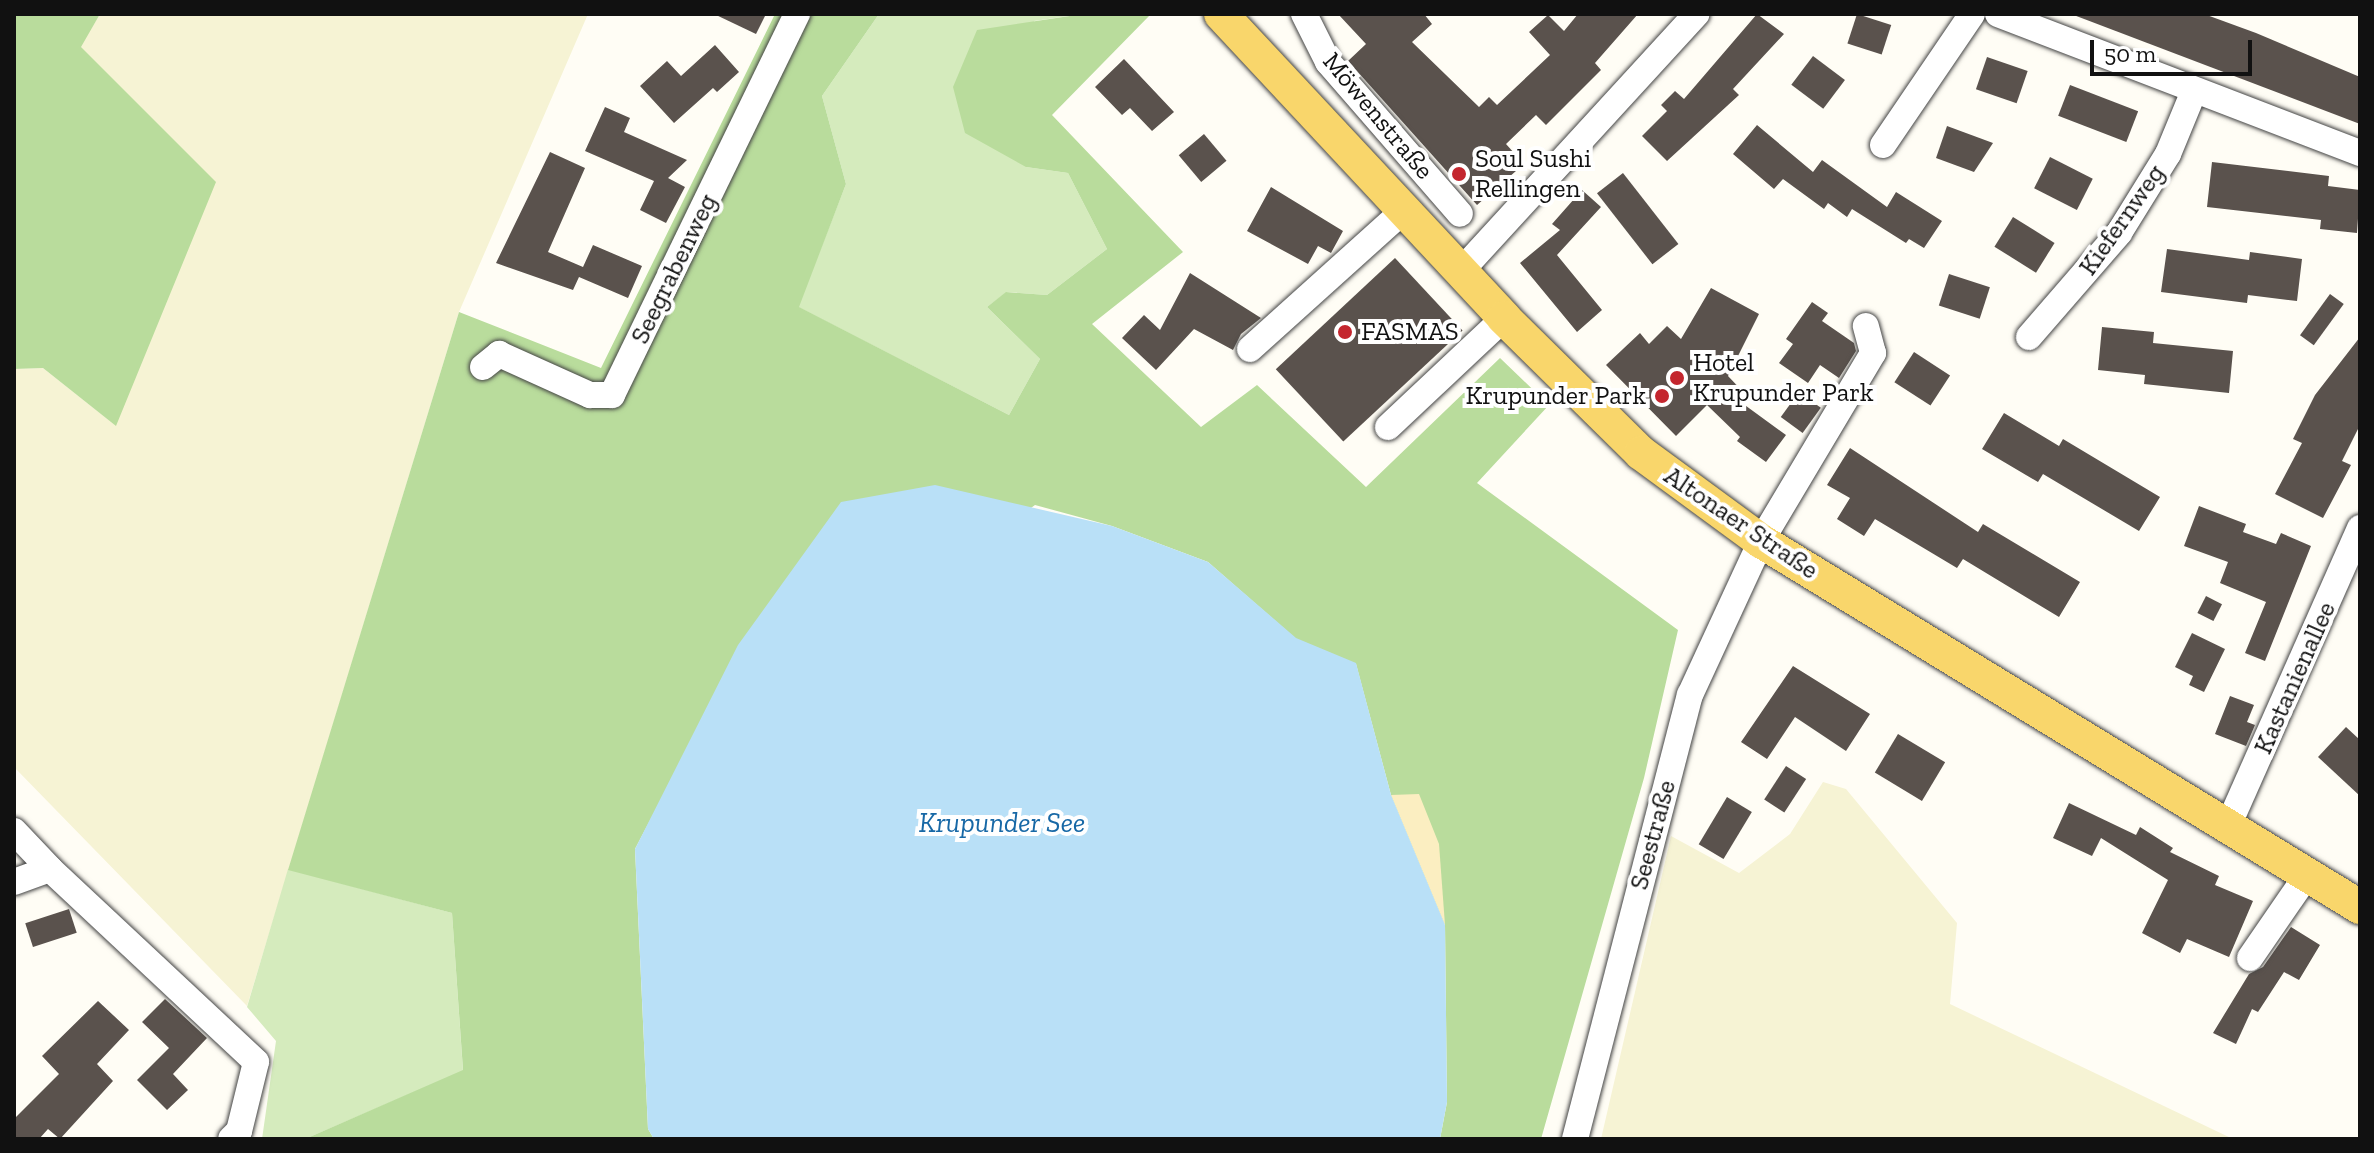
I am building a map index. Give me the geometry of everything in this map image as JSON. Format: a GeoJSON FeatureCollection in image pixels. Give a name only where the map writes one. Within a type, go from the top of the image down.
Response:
{"type":"FeatureCollection","features":[{"type":"Feature","properties":{"kind":"main road","name":"Altonaer Straße"},"geometry":{"type":"LineString","coordinates":[[1221,14],[1504,318],[1641,453],[1761,541],[2360,907]]}},
{"type":"Feature","properties":{"kind":"street","name":"Seegrabenweg"},"geometry":{"type":"LineString","coordinates":[[483,367],[499,354],[590,395],[612,395],[797,14]]}},
{"type":"Feature","properties":{"kind":"street","name":"Möwenstraße"},"geometry":{"type":"LineString","coordinates":[[1304,14],[1328,62],[1460,214]]}},
{"type":"Feature","properties":{"kind":"street"},"geometry":{"type":"LineString","coordinates":[[1460,272],[1696,14]]}},
{"type":"Feature","properties":{"kind":"street"},"geometry":{"type":"LineString","coordinates":[[1883,145],[1972,14]]}},
{"type":"Feature","properties":{"kind":"street"},"geometry":{"type":"LineString","coordinates":[[1998,14],[2360,153]]}},
{"type":"Feature","properties":{"kind":"street","name":"Kiefernweg"},"geometry":{"type":"LineString","coordinates":[[2029,337],[2119,233],[2168,154],[2194,91]]}},
{"type":"Feature","properties":{"kind":"street"},"geometry":{"type":"LineString","coordinates":[[1250,349],[1403,211]]}},
{"type":"Feature","properties":{"kind":"street"},"geometry":{"type":"LineString","coordinates":[[1388,427],[1504,318]]}},
{"type":"Feature","properties":{"kind":"street","name":"Seestraße"},"geometry":{"type":"LineString","coordinates":[[1575,1139],[1690,695],[1761,541],[1873,353],[1866,326]]}},
{"type":"Feature","properties":{"kind":"street","name":"Kastanienallee"},"geometry":{"type":"LineString","coordinates":[[2228,826],[2360,528]]}},
{"type":"Feature","properties":{"kind":"street"},"geometry":{"type":"LineString","coordinates":[[14,831],[50,869],[256,1062],[239,1131],[231,1139]]}},
{"type":"Feature","properties":{"kind":"street"},"geometry":{"type":"LineString","coordinates":[[14,882],[50,869]]}},
{"type":"Feature","properties":{"kind":"street"},"geometry":{"type":"LineString","coordinates":[[2250,958],[2307,875]]}},
{"type":"Feature","properties":{"kind":"shaded area"},"geometry":{"type":"Polygon","coordinates":[[[100,14],[588,14],[459,312],[247,1006],[14,767],[14,369],[43,368],[115,425],[80,47],[100,14]]]}},
{"type":"Feature","properties":{"kind":"shaded area"},"geometry":{"type":"Polygon","coordinates":[[[1823,782],[1846,789],[1957,923],[1950,1004],[2233,1139],[1601,1139],[1671,836],[1739,873],[1790,834],[1823,782]]]}},
{"type":"Feature","properties":{"kind":"green space"},"geometry":{"type":"Polygon","coordinates":[[[14,14],[100,14],[81,47],[216,182],[116,426],[43,368],[14,369],[14,14]]]}},
{"type":"Feature","properties":{"kind":"green space"},"geometry":{"type":"Polygon","coordinates":[[[775,14],[879,14],[822,96],[846,184],[799,307],[1009,415],[1040,359],[987,307],[1006,292],[1047,295],[1107,249],[1068,173],[1026,167],[965,133],[953,87],[977,30],[1083,14],[1151,14],[1052,115],[1183,252],[1092,324],[1201,427],[1257,385],[1366,487],[1500,358],[1549,405],[1477,483],[1678,630],[1644,778],[1541,1139],[1440,1139],[1447,1102],[1445,925],[1391,795],[1356,664],[1296,639],[1208,562],[1112,526],[1035,505],[679,765],[635,849],[648,1129],[654,1139],[305,1139],[463,1070],[452,913],[288,870],[459,312],[601,368],[775,14]]]}},
{"type":"Feature","properties":{"kind":"green space"},"geometry":{"type":"Polygon","coordinates":[[[879,14],[1083,14],[1034,21],[1026,167],[1068,173],[1107,249],[1047,295],[1007,292],[987,307],[1040,359],[1009,415],[798,307],[846,184],[822,96],[879,14]]]}},
{"type":"Feature","properties":{"kind":"green space"},"geometry":{"type":"Polygon","coordinates":[[[288,869],[452,913],[463,1071],[305,1139],[262,1139],[276,1041],[247,1007],[288,869]]]}},
{"type":"Feature","properties":{"kind":"sand"},"geometry":{"type":"Polygon","coordinates":[[[1419,794],[1439,844],[1445,925],[1391,795],[1419,794]]]}},
{"type":"Feature","properties":{"kind":"water","name":"Krupunder See"},"geometry":{"type":"Polygon","coordinates":[[[935,485],[1112,526],[1208,562],[1296,638],[1356,663],[1391,795],[1445,925],[1447,1102],[1440,1139],[654,1139],[648,1129],[635,849],[738,645],[841,502],[935,485]]]}},
{"type":"Feature","properties":{"kind":"building"},"geometry":{"type":"Polygon","coordinates":[[[714,14],[766,14],[756,34],[714,14]]]}},
{"type":"Feature","properties":{"kind":"building"},"geometry":{"type":"Polygon","coordinates":[[[1338,14],[1424,14],[1432,24],[1412,42],[1479,107],[1489,97],[1497,105],[1550,55],[1529,32],[1548,15],[1564,31],[1578,14],[1638,14],[1595,63],[1601,70],[1546,125],[1536,115],[1506,144],[1524,164],[1477,205],[1348,61],[1366,44],[1338,14]]]}},
{"type":"Feature","properties":{"kind":"building"},"geometry":{"type":"Polygon","coordinates":[[[1757,14],[1784,34],[1733,89],[1739,95],[1667,161],[1642,136],[1667,111],[1661,105],[1675,91],[1684,99],[1757,14]]]}},
{"type":"Feature","properties":{"kind":"building"},"geometry":{"type":"Polygon","coordinates":[[[1857,14],[1891,25],[1882,55],[1847,43],[1857,14]]]}},
{"type":"Feature","properties":{"kind":"building"},"geometry":{"type":"Polygon","coordinates":[[[2071,14],[2204,14],[2256,33],[2360,77],[2360,124],[2071,14]]]}},
{"type":"Feature","properties":{"kind":"building"},"geometry":{"type":"Polygon","coordinates":[[[715,45],[739,72],[717,92],[713,88],[674,123],[640,86],[667,61],[681,76],[715,45]]]}},
{"type":"Feature","properties":{"kind":"building"},"geometry":{"type":"Polygon","coordinates":[[[1813,56],[1845,80],[1823,109],[1791,85],[1813,56]]]}},
{"type":"Feature","properties":{"kind":"building"},"geometry":{"type":"Polygon","coordinates":[[[1987,57],[2028,71],[2017,103],[1976,89],[1987,57]]]}},
{"type":"Feature","properties":{"kind":"building"},"geometry":{"type":"Polygon","coordinates":[[[1124,59],[1174,112],[1152,131],[1130,108],[1122,115],[1095,87],[1124,59]]]}},
{"type":"Feature","properties":{"kind":"building"},"geometry":{"type":"Polygon","coordinates":[[[2070,85],[2138,111],[2126,142],[2058,116],[2070,85]]]}},
{"type":"Feature","properties":{"kind":"building"},"geometry":{"type":"Polygon","coordinates":[[[605,107],[630,118],[624,132],[687,160],[668,178],[685,187],[666,223],[640,210],[654,181],[585,151],[605,107]]]}},
{"type":"Feature","properties":{"kind":"building"},"geometry":{"type":"Polygon","coordinates":[[[1757,125],[1813,172],[1822,160],[1887,207],[1896,192],[1942,221],[1924,248],[1909,239],[1906,243],[1852,209],[1847,217],[1828,203],[1824,209],[1783,179],[1774,189],[1733,154],[1757,125]]]}},
{"type":"Feature","properties":{"kind":"building"},"geometry":{"type":"Polygon","coordinates":[[[1947,126],[1993,143],[1974,172],[1936,158],[1947,126]]]}},
{"type":"Feature","properties":{"kind":"building"},"geometry":{"type":"Polygon","coordinates":[[[1204,134],[1226,161],[1201,182],[1179,155],[1204,134]]]}},
{"type":"Feature","properties":{"kind":"building"},"geometry":{"type":"Polygon","coordinates":[[[550,152],[585,168],[548,252],[583,267],[593,245],[642,266],[628,298],[579,277],[573,290],[496,263],[550,152]]]}},
{"type":"Feature","properties":{"kind":"building"},"geometry":{"type":"Polygon","coordinates":[[[2050,157],[2093,179],[2077,210],[2034,188],[2050,157]]]}},
{"type":"Feature","properties":{"kind":"building"},"geometry":{"type":"Polygon","coordinates":[[[2212,162],[2329,176],[2328,186],[2360,190],[2357,233],[2320,229],[2321,220],[2207,207],[2212,162]]]}},
{"type":"Feature","properties":{"kind":"building"},"geometry":{"type":"Polygon","coordinates":[[[1623,173],[1678,244],[1652,264],[1597,193],[1623,173]]]}},
{"type":"Feature","properties":{"kind":"building"},"geometry":{"type":"Polygon","coordinates":[[[1271,187],[1343,231],[1331,253],[1318,246],[1308,264],[1247,231],[1271,187]]]}},
{"type":"Feature","properties":{"kind":"building"},"geometry":{"type":"Polygon","coordinates":[[[1582,190],[1601,207],[1557,255],[1602,310],[1577,332],[1520,263],[1560,230],[1552,224],[1582,190]]]}},
{"type":"Feature","properties":{"kind":"building"},"geometry":{"type":"Polygon","coordinates":[[[2013,217],[2055,243],[2036,273],[1994,247],[2013,217]]]}},
{"type":"Feature","properties":{"kind":"building"},"geometry":{"type":"Polygon","coordinates":[[[2167,249],[2249,260],[2250,252],[2302,259],[2297,301],[2248,295],[2247,303],[2161,292],[2167,249]]]}},
{"type":"Feature","properties":{"kind":"building"},"geometry":{"type":"Polygon","coordinates":[[[1395,258],[1463,330],[1343,442],[1276,369],[1395,258]]]}},
{"type":"Feature","properties":{"kind":"building"},"geometry":{"type":"Polygon","coordinates":[[[1190,273],[1261,318],[1241,334],[1233,350],[1194,329],[1156,370],[1122,338],[1144,315],[1160,330],[1190,273]]]}},
{"type":"Feature","properties":{"kind":"building"},"geometry":{"type":"Polygon","coordinates":[[[1949,274],[1990,287],[1980,319],[1939,305],[1949,274]]]}},
{"type":"Feature","properties":{"kind":"building"},"geometry":{"type":"Polygon","coordinates":[[[1711,288],[1759,314],[1728,376],[1748,397],[1742,403],[1786,435],[1766,462],[1737,441],[1740,437],[1707,405],[1676,436],[1606,365],[1640,333],[1649,344],[1667,326],[1681,339],[1711,288]]]}},
{"type":"Feature","properties":{"kind":"building"},"geometry":{"type":"Polygon","coordinates":[[[2330,294],[2344,304],[2314,345],[2300,335],[2330,294]]]}},
{"type":"Feature","properties":{"kind":"building"},"geometry":{"type":"Polygon","coordinates":[[[1812,302],[1828,313],[1822,321],[1854,343],[1856,351],[1839,378],[1820,365],[1808,383],[1779,363],[1793,344],[1786,339],[1812,302]]]}},
{"type":"Feature","properties":{"kind":"building"},"geometry":{"type":"Polygon","coordinates":[[[2102,327],[2154,332],[2153,343],[2233,351],[2229,393],[2144,384],[2145,375],[2098,370],[2102,327]]]}},
{"type":"Feature","properties":{"kind":"building"},"geometry":{"type":"Polygon","coordinates":[[[2360,337],[2360,425],[2342,461],[2351,465],[2323,518],[2275,494],[2302,443],[2293,439],[2315,395],[2360,337]]]}},
{"type":"Feature","properties":{"kind":"building"},"geometry":{"type":"Polygon","coordinates":[[[1914,352],[1950,375],[1930,406],[1894,382],[1914,352]]]}},
{"type":"Feature","properties":{"kind":"building"},"geometry":{"type":"Polygon","coordinates":[[[1799,392],[1821,408],[1803,433],[1781,417],[1799,392]]]}},
{"type":"Feature","properties":{"kind":"building"},"geometry":{"type":"Polygon","coordinates":[[[2004,413],[2059,446],[2063,439],[2160,497],[2139,531],[2043,474],[2038,482],[1982,449],[2004,413]]]}},
{"type":"Feature","properties":{"kind":"building"},"geometry":{"type":"Polygon","coordinates":[[[1850,448],[1978,532],[1983,524],[2080,582],[2059,617],[1963,559],[1957,568],[1875,519],[1864,536],[1837,519],[1850,498],[1827,485],[1850,448]]]}},
{"type":"Feature","properties":{"kind":"building"},"geometry":{"type":"Polygon","coordinates":[[[2199,506],[2246,524],[2243,532],[2276,544],[2281,533],[2311,546],[2265,661],[2245,653],[2266,602],[2220,583],[2228,562],[2184,546],[2199,506]]]}},
{"type":"Feature","properties":{"kind":"building"},"geometry":{"type":"Polygon","coordinates":[[[2206,596],[2222,604],[2213,621],[2197,613],[2206,596]]]}},
{"type":"Feature","properties":{"kind":"building"},"geometry":{"type":"Polygon","coordinates":[[[2192,633],[2225,649],[2204,692],[2189,685],[2193,676],[2175,667],[2192,633]]]}},
{"type":"Feature","properties":{"kind":"building"},"geometry":{"type":"Polygon","coordinates":[[[1793,666],[1870,714],[1846,751],[1795,717],[1767,759],[1741,742],[1793,666]]]}},
{"type":"Feature","properties":{"kind":"building"},"geometry":{"type":"Polygon","coordinates":[[[2230,696],[2254,705],[2247,722],[2255,725],[2246,746],[2215,734],[2230,696]]]}},
{"type":"Feature","properties":{"kind":"building"},"geometry":{"type":"Polygon","coordinates":[[[2346,727],[2360,740],[2360,796],[2318,757],[2346,727]]]}},
{"type":"Feature","properties":{"kind":"building"},"geometry":{"type":"Polygon","coordinates":[[[1898,734],[1945,762],[1922,801],[1875,773],[1898,734]]]}},
{"type":"Feature","properties":{"kind":"building"},"geometry":{"type":"Polygon","coordinates":[[[1786,766],[1806,779],[1784,813],[1764,800],[1786,766]]]}},
{"type":"Feature","properties":{"kind":"building"},"geometry":{"type":"Polygon","coordinates":[[[1727,797],[1752,812],[1724,859],[1699,844],[1727,797]]]}},
{"type":"Feature","properties":{"kind":"building"},"geometry":{"type":"Polygon","coordinates":[[[2069,803],[2136,835],[2140,827],[2173,848],[2170,852],[2219,876],[2215,885],[2253,901],[2229,957],[2187,939],[2180,953],[2142,933],[2168,880],[2101,838],[2092,856],[2053,838],[2069,803]]]}},
{"type":"Feature","properties":{"kind":"building"},"geometry":{"type":"Polygon","coordinates":[[[69,909],[77,933],[33,947],[25,923],[69,909]]]}},
{"type":"Feature","properties":{"kind":"building"},"geometry":{"type":"Polygon","coordinates":[[[2291,927],[2320,945],[2299,980],[2284,972],[2258,1012],[2252,1009],[2236,1044],[2213,1033],[2249,974],[2263,967],[2291,927]]]}},
{"type":"Feature","properties":{"kind":"building"},"geometry":{"type":"Polygon","coordinates":[[[165,999],[207,1038],[173,1074],[188,1090],[167,1110],[137,1080],[169,1048],[142,1022],[165,999]]]}},
{"type":"Feature","properties":{"kind":"building"},"geometry":{"type":"Polygon","coordinates":[[[98,1001],[129,1030],[97,1064],[113,1081],[60,1139],[48,1129],[39,1139],[14,1139],[14,1119],[59,1074],[42,1056],[98,1001]]]}},
{"type":"Feature","properties":{"kind":"place","name":"Soul Sushi Rellingen"},"geometry":{"type":"Point","coordinates":[1459,174]}},
{"type":"Feature","properties":{"kind":"place","name":"FASMAS"},"geometry":{"type":"Point","coordinates":[1345,332]}},
{"type":"Feature","properties":{"kind":"place","name":"Hotel Krupunder Park"},"geometry":{"type":"Point","coordinates":[1677,378]}},
{"type":"Feature","properties":{"kind":"place","name":"Krupunder Park"},"geometry":{"type":"Point","coordinates":[1662,396]}}]}
